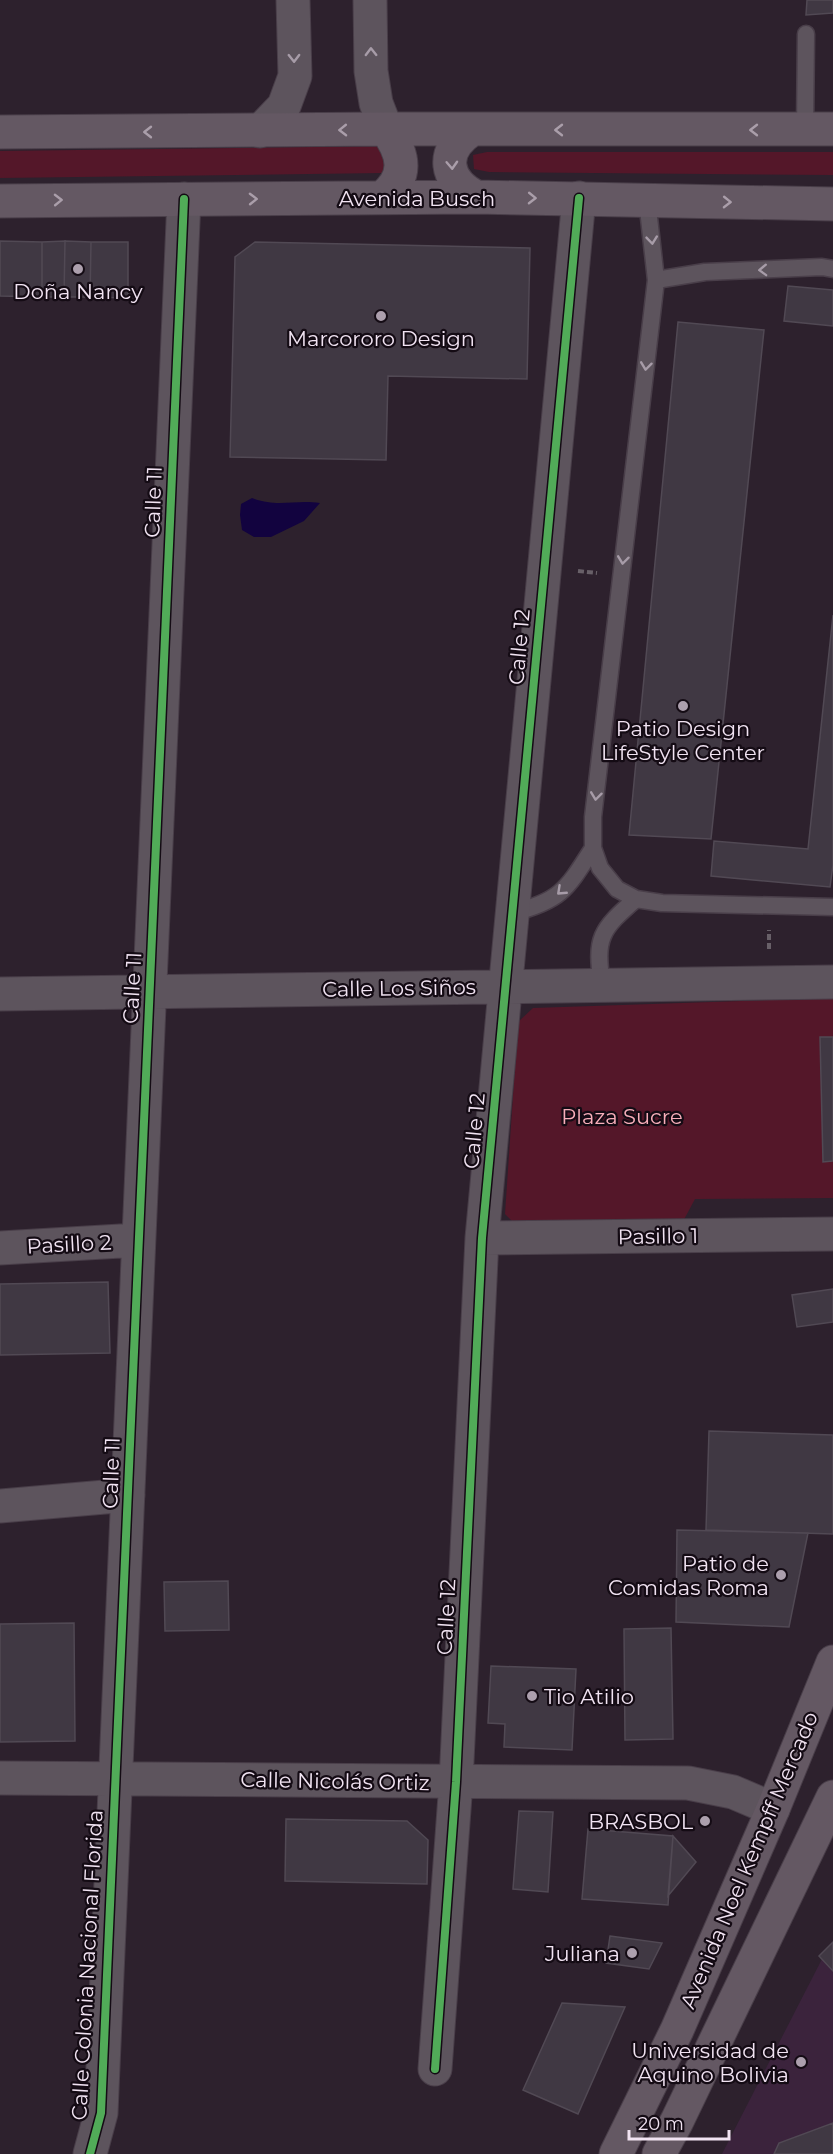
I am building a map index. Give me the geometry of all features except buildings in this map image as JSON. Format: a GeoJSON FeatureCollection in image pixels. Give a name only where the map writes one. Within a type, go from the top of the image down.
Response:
{"type":"FeatureCollection","features":[{"type":"Feature","properties":{"kind":"main road"},"geometry":{"type":"LineString","coordinates":[[383,197],[393,188],[400,174],[401,160],[397,144],[386,129]]}},
{"type":"Feature","properties":{"kind":"main road"},"geometry":{"type":"LineString","coordinates":[[0,132],[819,129]]}},
{"type":"Feature","properties":{"kind":"main road"},"geometry":{"type":"LineString","coordinates":[[471,130],[456,142],[450,161],[452,177],[462,190],[476,197]]}},
{"type":"Feature","properties":{"kind":"main road","name":"Avenida Busch"},"geometry":{"type":"LineString","coordinates":[[0,201],[476,197],[833,204]]}},
{"type":"Feature","properties":{"kind":"main road","name":"Avenida Noel Kempff Mercado"},"geometry":{"type":"LineString","coordinates":[[616,2154],[677,2030],[773,1809],[833,1662]]}},
{"type":"Feature","properties":{"kind":"main road","name":"Avenida Noel Kempff Mercado"},"geometry":{"type":"LineString","coordinates":[[659,2154],[825,1835],[833,1797]]}},
{"type":"Feature","properties":{"kind":"main road"},"geometry":{"type":"LineString","coordinates":[[677,2121],[693,2054],[790,1846],[791,1830],[786,1819],[773,1809]]}},
{"type":"Feature","properties":{"kind":"street"},"geometry":{"type":"LineString","coordinates":[[260,132],[284,105],[295,76],[293,0]]}},
{"type":"Feature","properties":{"kind":"street"},"geometry":{"type":"LineString","coordinates":[[370,0],[371,71],[376,103],[386,129]]}},
{"type":"Feature","properties":{"kind":"street","name":"Calle 12"},"geometry":{"type":"LineString","coordinates":[[435,2069],[456,1782],[482,1238],[579,198]]}},
{"type":"Feature","properties":{"kind":"street","name":"Calle 11"},"geometry":{"type":"LineString","coordinates":[[116,1778],[184,199]]}},
{"type":"Feature","properties":{"kind":"street","name":"Calle Los Siños"},"geometry":{"type":"LineString","coordinates":[[0,994],[833,982]]}},
{"type":"Feature","properties":{"kind":"street","name":"Pasillo 1"},"geometry":{"type":"LineString","coordinates":[[482,1238],[833,1234]]}},
{"type":"Feature","properties":{"kind":"street","name":"Pasillo 2"},"geometry":{"type":"LineString","coordinates":[[0,1248],[138,1240]]}},
{"type":"Feature","properties":{"kind":"street"},"geometry":{"type":"LineString","coordinates":[[0,1506],[128,1495]]}},
{"type":"Feature","properties":{"kind":"street","name":"Calle Nicolás Ortiz"},"geometry":{"type":"LineString","coordinates":[[0,1778],[688,1783],[734,1792],[773,1809]]}},
{"type":"Feature","properties":{"kind":"street","name":"Calle Colonia Nacional Florida"},"geometry":{"type":"LineString","coordinates":[[90,2154],[101,2113],[116,1778]]}},
{"type":"Feature","properties":{"kind":"lane"},"geometry":{"type":"LineString","coordinates":[[806,34],[819,129]]}},
{"type":"Feature","properties":{"kind":"lane"},"geometry":{"type":"LineString","coordinates":[[647,200],[656,280],[593,817],[593,848],[600,868],[617,889],[636,899],[662,903],[833,907]]}},
{"type":"Feature","properties":{"kind":"lane"},"geometry":{"type":"LineString","coordinates":[[656,280],[705,272],[822,267],[833,269]]}},
{"type":"Feature","properties":{"kind":"lane"},"geometry":{"type":"LineString","coordinates":[[512,913],[535,907],[557,897],[574,878],[593,848]]}},
{"type":"Feature","properties":{"kind":"lane"},"geometry":{"type":"LineString","coordinates":[[602,985],[598,961],[600,939],[612,919],[636,899]]}},
{"type":"Feature","properties":{"kind":"shaded area"},"geometry":{"type":"Polygon","coordinates":[[[252,498],[278,503],[320,503],[304,521],[271,537],[254,537],[242,530],[240,515],[241,504],[252,498]]]}},
{"type":"Feature","properties":{"kind":"shaded area","name":"Universidad de Aquino Bolivia"},"geometry":{"type":"Polygon","coordinates":[[[822,1959],[833,1971],[833,2154],[722,2154],[822,1959]]]}},
{"type":"Feature","properties":{"kind":"green space"},"geometry":{"type":"Polygon","coordinates":[[[384,146],[390,160],[384,173],[0,178],[0,151],[384,146]]]}},
{"type":"Feature","properties":{"kind":"green space"},"geometry":{"type":"Polygon","coordinates":[[[487,152],[833,152],[833,175],[489,172],[474,169],[473,155],[487,152]]]}},
{"type":"Feature","properties":{"kind":"green space","name":"Plaza Sucre"},"geometry":{"type":"Polygon","coordinates":[[[833,998],[833,1198],[695,1199],[680,1227],[520,1229],[505,1214],[518,1022],[533,1008],[833,998]]]}},
{"type":"Feature","properties":{"kind":"cycle path"},"geometry":{"type":"LineString","coordinates":[[435,2069],[456,1782],[482,1238],[579,198]]}},
{"type":"Feature","properties":{"kind":"cycle path"},"geometry":{"type":"LineString","coordinates":[[90,2154],[101,2113],[184,199]]}},
{"type":"Feature","properties":{"kind":"place","name":"Doña Nancy"},"geometry":{"type":"Point","coordinates":[78,269]}},
{"type":"Feature","properties":{"kind":"place","name":"Marcororo Design"},"geometry":{"type":"Point","coordinates":[381,316]}},
{"type":"Feature","properties":{"kind":"place","name":"Patio Design LifeStyle Center"},"geometry":{"type":"Point","coordinates":[683,706]}},
{"type":"Feature","properties":{"kind":"place","name":"Patio de Comidas Roma"},"geometry":{"type":"Point","coordinates":[781,1575]}},
{"type":"Feature","properties":{"kind":"place","name":"Tio Atilio"},"geometry":{"type":"Point","coordinates":[532,1696]}},
{"type":"Feature","properties":{"kind":"place","name":"BRASBOL"},"geometry":{"type":"Point","coordinates":[705,1821]}},
{"type":"Feature","properties":{"kind":"place","name":"Juliana"},"geometry":{"type":"Point","coordinates":[632,1953]}},
{"type":"Feature","properties":{"kind":"place","name":"Universidad de Aquino Bolivia"},"geometry":{"type":"Point","coordinates":[801,2062]}}]}
